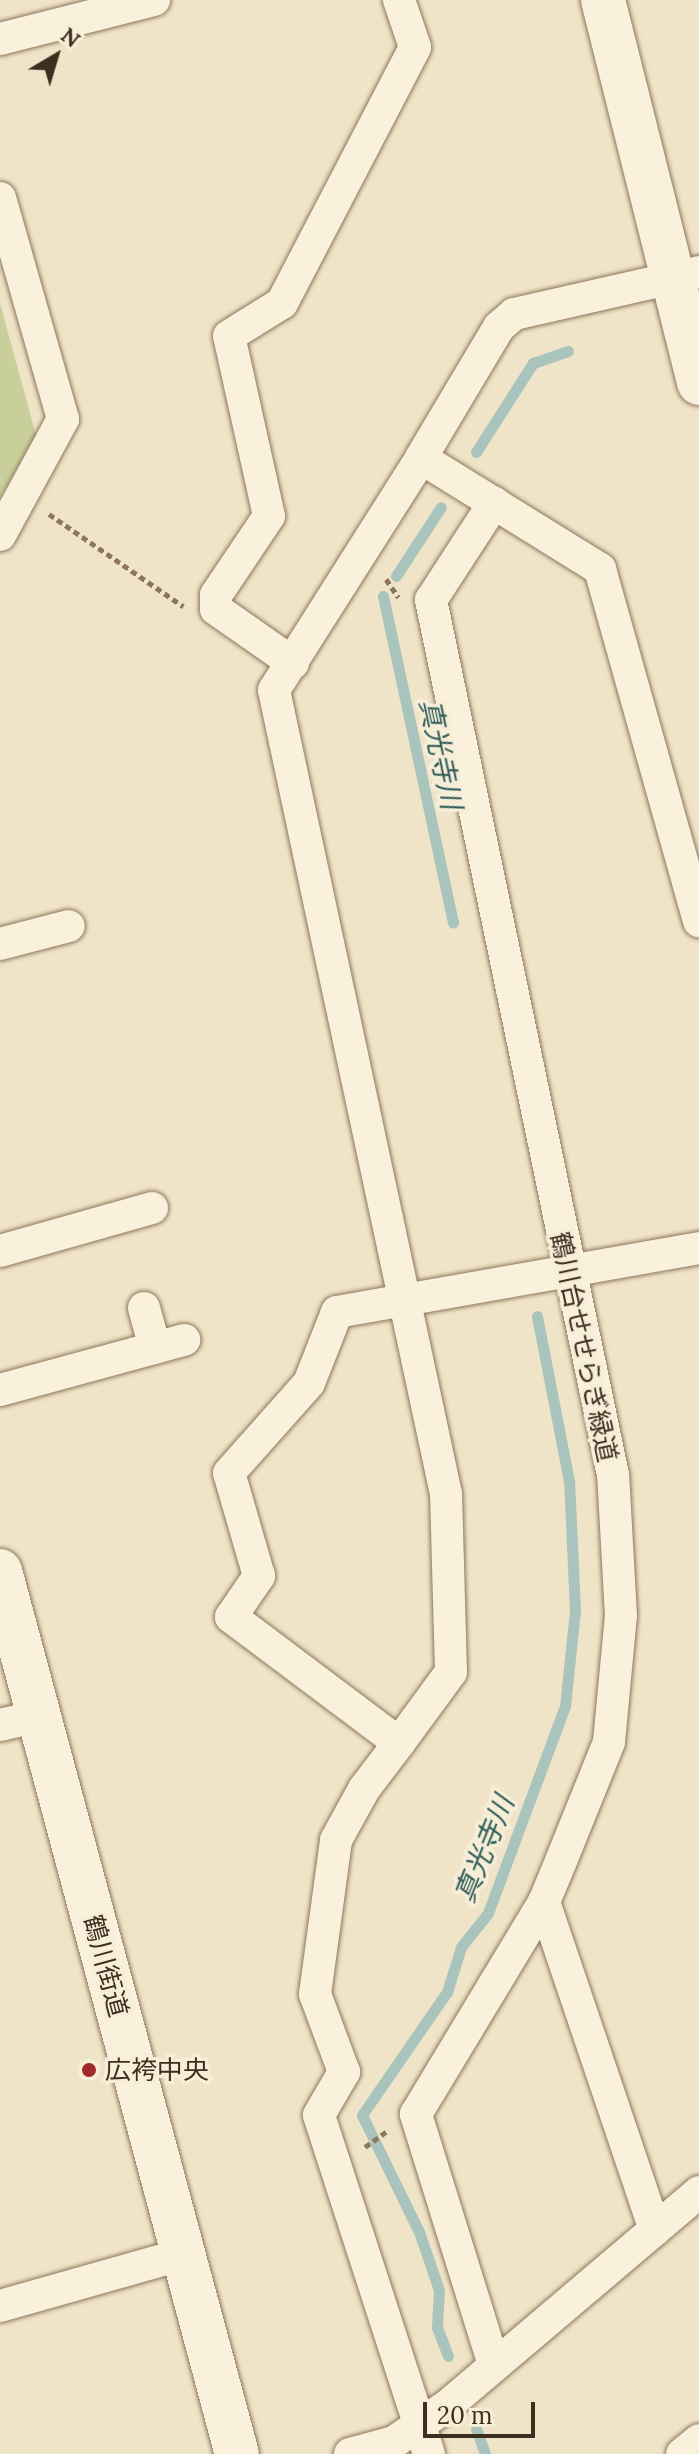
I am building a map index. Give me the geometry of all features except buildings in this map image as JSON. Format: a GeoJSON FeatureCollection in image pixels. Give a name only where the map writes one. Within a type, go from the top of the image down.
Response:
{"type":"FeatureCollection","features":[{"type":"Feature","properties":{"kind":"main road"},"geometry":{"type":"LineString","coordinates":[[603,0],[686,275],[699,383]]}},
{"type":"Feature","properties":{"kind":"main road","name":"鶴川街道"},"geometry":{"type":"LineString","coordinates":[[0,1571],[19,1720],[184,2254],[237,2454]]}},
{"type":"Feature","properties":{"kind":"street"},"geometry":{"type":"LineString","coordinates":[[0,39],[154,0]]}},
{"type":"Feature","properties":{"kind":"street"},"geometry":{"type":"LineString","coordinates":[[293,663],[216,609],[216,595],[269,516],[229,336],[282,303],[415,47],[399,0]]}},
{"type":"Feature","properties":{"kind":"street"},"geometry":{"type":"LineString","coordinates":[[0,198],[63,419],[0,535]]}},
{"type":"Feature","properties":{"kind":"street"},"geometry":{"type":"LineString","coordinates":[[423,2441],[319,2115],[344,2072],[315,1994],[336,1840],[364,1789],[451,1672],[446,1494],[274,690],[364,550],[499,327],[514,314],[686,275]]}},
{"type":"Feature","properties":{"kind":"street"},"geometry":{"type":"LineString","coordinates":[[421,458],[600,569],[699,921]]}},
{"type":"Feature","properties":{"kind":"street"},"geometry":{"type":"LineString","coordinates":[[494,503],[431,600],[613,1475],[621,1616],[609,1742],[544,1902],[416,2114],[494,2365]]}},
{"type":"Feature","properties":{"kind":"street"},"geometry":{"type":"LineString","coordinates":[[0,944],[69,926]]}},
{"type":"Feature","properties":{"kind":"street"},"geometry":{"type":"LineString","coordinates":[[0,1251],[152,1208]]}},
{"type":"Feature","properties":{"kind":"street"},"geometry":{"type":"LineString","coordinates":[[399,1743],[231,1617],[259,1576],[229,1473],[309,1383],[337,1312],[407,1303],[699,1248]]}},
{"type":"Feature","properties":{"kind":"street"},"geometry":{"type":"LineString","coordinates":[[0,1390],[169,1344],[144,1308]]}},
{"type":"Feature","properties":{"kind":"street"},"geometry":{"type":"LineString","coordinates":[[544,1902],[655,2230]]}},
{"type":"Feature","properties":{"kind":"street"},"geometry":{"type":"LineString","coordinates":[[350,2454],[394,2442],[423,2441],[494,2365],[699,2192]]}},
{"type":"Feature","properties":{"kind":"street"},"geometry":{"type":"LineString","coordinates":[[0,2306],[184,2254]]}},
{"type":"Feature","properties":{"kind":"street"},"geometry":{"type":"LineString","coordinates":[[682,2454],[699,2440]]}},
{"type":"Feature","properties":{"kind":"path"},"geometry":{"type":"LineString","coordinates":[[22,495],[195,615],[216,609]]}},
{"type":"Feature","properties":{"kind":"path"},"geometry":{"type":"LineString","coordinates":[[364,550],[405,608]]}},
{"type":"Feature","properties":{"kind":"path"},"geometry":{"type":"LineString","coordinates":[[360,2149],[391,2129],[388,2119]]}},
{"type":"Feature","properties":{"kind":"green space"},"geometry":{"type":"Polygon","coordinates":[[[0,303],[36,435],[0,497],[0,303]]]}},
{"type":"Feature","properties":{"kind":"waterway","name":"真光寺川"},"geometry":{"type":"LineString","coordinates":[[476,452],[533,363],[568,351]]}},
{"type":"Feature","properties":{"kind":"waterway","name":"真光寺川"},"geometry":{"type":"LineString","coordinates":[[396,576],[441,507]]}},
{"type":"Feature","properties":{"kind":"waterway","name":"真光寺川"},"geometry":{"type":"LineString","coordinates":[[383,596],[453,923]]}},
{"type":"Feature","properties":{"kind":"waterway","name":"真光寺川"},"geometry":{"type":"LineString","coordinates":[[448,2356],[437,2327],[439,2290],[419,2232],[362,2115],[447,1992],[461,1947],[488,1913],[565,1706],[575,1611],[569,1481],[537,1316]]}},
{"type":"Feature","properties":{"kind":"waterway","name":"真光寺川"},"geometry":{"type":"LineString","coordinates":[[476,2429],[485,2454]]}},
{"type":"Feature","properties":{"kind":"place","name":"広袴中央"},"geometry":{"type":"Point","coordinates":[89,2070]}}]}
